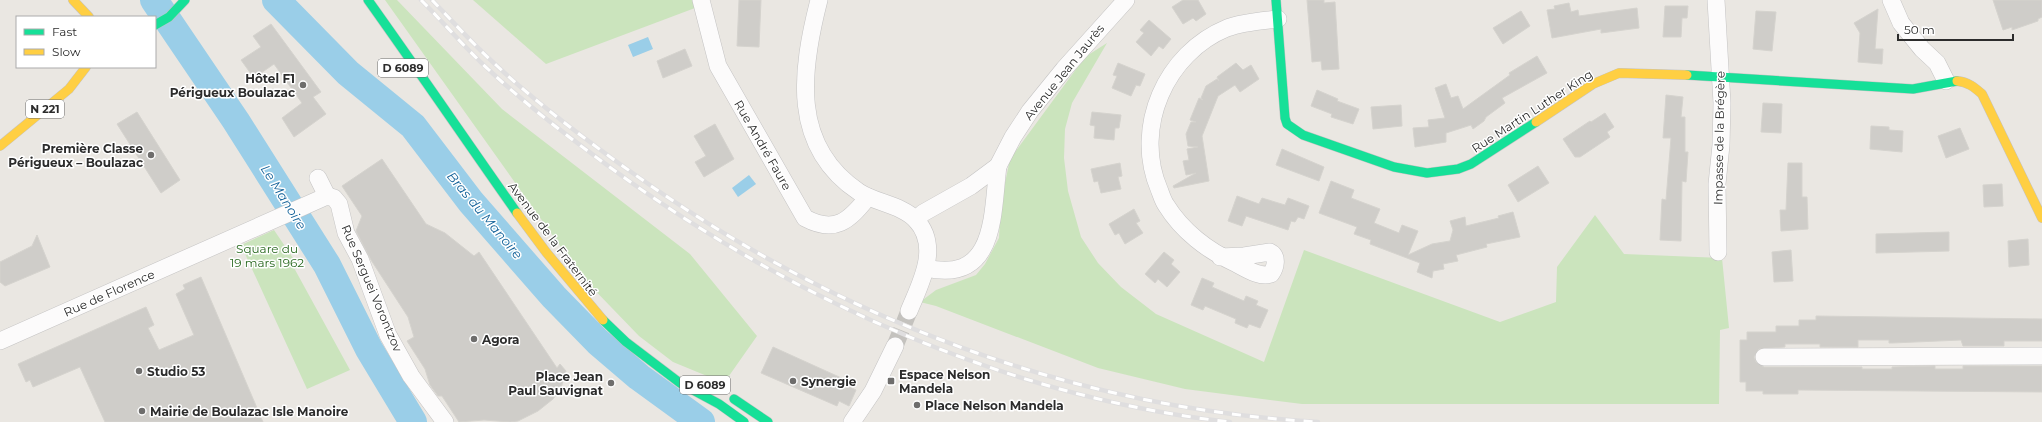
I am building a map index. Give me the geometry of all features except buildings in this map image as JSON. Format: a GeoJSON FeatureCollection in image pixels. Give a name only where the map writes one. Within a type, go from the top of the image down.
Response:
{"type":"FeatureCollection","features":[{"type":"Feature","properties":{"kind":"street"},"geometry":{"type":"LineString","coordinates":[[156,24],[169,17],[185,0]]}},
{"type":"Feature","properties":{"kind":"street","name":"Avenue de la Fraternité"},"geometry":{"type":"LineString","coordinates":[[368,0],[427,82],[459,132],[546,252],[600,317],[626,342],[680,383],[743,418],[768,422]]}},
{"type":"Feature","properties":{"kind":"street","name":"Rue André Faure"},"geometry":{"type":"LineString","coordinates":[[701,0],[718,66],[805,218],[822,225],[830,226],[840,224],[852,216],[868,198]]}},
{"type":"Feature","properties":{"kind":"street"},"geometry":{"type":"LineString","coordinates":[[819,0],[812,28],[805,82],[808,121],[818,149],[839,176],[868,198],[890,205],[916,220],[926,239],[928,250],[926,268],[909,311]]}},
{"type":"Feature","properties":{"kind":"street","name":"Avenue Jean Jaurès"},"geometry":{"type":"LineString","coordinates":[[916,220],[923,213],[971,186],[998,166],[1013,137],[1030,111],[1064,69],[1126,0]]}},
{"type":"Feature","properties":{"kind":"street","name":"Rue Martin Luther King"},"geometry":{"type":"LineString","coordinates":[[1276,0],[1285,118],[1287,124],[1303,135],[1394,167],[1414,172],[1444,172],[1471,164],[1592,84],[1619,73],[1630,72],[1722,76],[1913,90],[1925,89],[1946,81]]}},
{"type":"Feature","properties":{"kind":"street","name":"Impasse de la Brégère"},"geometry":{"type":"LineString","coordinates":[[1716,0],[1722,76],[1721,145],[1717,184],[1718,252]]}},
{"type":"Feature","properties":{"kind":"street"},"geometry":{"type":"LineString","coordinates":[[1891,0],[1901,23],[1922,49],[1937,63],[1946,81],[1958,79],[1968,82],[1982,94],[2042,218]]}},
{"type":"Feature","properties":{"kind":"street"},"geometry":{"type":"LineString","coordinates":[[75,3],[77,16]]}},
{"type":"Feature","properties":{"kind":"street"},"geometry":{"type":"LineString","coordinates":[[75,3],[88,16]]}},
{"type":"Feature","properties":{"kind":"street"},"geometry":{"type":"LineString","coordinates":[[1220,257],[1208,250],[1194,237],[1166,205],[1154,176],[1150,141],[1151,121],[1157,101],[1167,81],[1178,65],[1208,38],[1228,28],[1254,22],[1278,19]]}},
{"type":"Feature","properties":{"kind":"street","name":"N 221"},"geometry":{"type":"LineString","coordinates":[[0,146],[69,89],[85,68]]}},
{"type":"Feature","properties":{"kind":"street","name":"Avenue de la Fraternité"},"geometry":{"type":"LineString","coordinates":[[414,82],[459,132]]}},
{"type":"Feature","properties":{"kind":"street"},"geometry":{"type":"LineString","coordinates":[[926,268],[937,271],[958,269],[972,262],[984,248],[992,224],[998,166]]}},
{"type":"Feature","properties":{"kind":"street","name":"Rue Serguei Vorontzov"},"geometry":{"type":"LineString","coordinates":[[318,178],[323,198],[334,198],[339,204],[346,233],[360,259],[388,335],[411,376],[445,422]]}},
{"type":"Feature","properties":{"kind":"street","name":"Rue de Florence"},"geometry":{"type":"LineString","coordinates":[[0,341],[323,198]]}},
{"type":"Feature","properties":{"kind":"street"},"geometry":{"type":"LineString","coordinates":[[852,422],[873,391],[895,346]]}},
{"type":"Feature","properties":{"kind":"street"},"geometry":{"type":"LineString","coordinates":[[1764,357],[2042,356]]}},
{"type":"Feature","properties":{"kind":"street","name":"Avenue de la Fraternité"},"geometry":{"type":"LineString","coordinates":[[657,366],[702,384]]}},
{"type":"Feature","properties":{"kind":"street"},"geometry":{"type":"LineString","coordinates":[[865,422],[873,391]]}},
{"type":"Feature","properties":{"kind":"street","name":"Avenue de la Fraternité"},"geometry":{"type":"LineString","coordinates":[[726,394],[743,418]]}},
{"type":"Feature","properties":{"kind":"green space"},"geometry":{"type":"Polygon","coordinates":[[[385,0],[397,0],[502,109],[690,254],[757,336],[724,383],[673,362],[639,336],[583,278],[385,0]]]}},
{"type":"Feature","properties":{"kind":"green space"},"geometry":{"type":"Polygon","coordinates":[[[473,0],[693,0],[695,8],[546,64],[473,0]]]}},
{"type":"Feature","properties":{"kind":"green space"},"geometry":{"type":"Polygon","coordinates":[[[1107,43],[1072,103],[1065,129],[1064,158],[1068,191],[1081,237],[1098,263],[1121,287],[1156,314],[1264,362],[1304,250],[1500,322],[1556,302],[1557,267],[1595,215],[1624,254],[1722,258],[1729,328],[1720,330],[1719,404],[1302,404],[1185,389],[1098,368],[936,306],[920,302],[936,290],[976,275],[985,264],[999,238],[1001,202],[1010,159],[1085,57],[1107,43]]]}},
{"type":"Feature","properties":{"kind":"green space","name":"Square du 19 mars 1962"},"geometry":{"type":"Polygon","coordinates":[[[274,230],[297,264],[293,266],[350,370],[307,389],[241,245],[274,230]]]}},
{"type":"Feature","properties":{"kind":"water"},"geometry":{"type":"Polygon","coordinates":[[[648,37],[653,49],[633,57],[628,45],[648,37]]]}},
{"type":"Feature","properties":{"kind":"water"},"geometry":{"type":"Polygon","coordinates":[[[749,175],[756,184],[738,197],[732,188],[749,175]]]}},
{"type":"Feature","properties":{"kind":"waterway","name":"Le Manoire"},"geometry":{"type":"LineString","coordinates":[[154,0],[236,121],[327,265],[369,349],[413,422]]}},
{"type":"Feature","properties":{"kind":"waterway","name":"Bras du Manoire"},"geometry":{"type":"LineString","coordinates":[[276,0],[348,73],[413,126],[471,202],[554,297],[598,342],[639,377],[701,422]]}},
{"type":"Feature","properties":{"kind":"tunnel"},"geometry":{"type":"LineString","coordinates":[[895,346],[909,311]]}},
{"type":"Feature","properties":{"kind":"railway"},"geometry":{"type":"LineString","coordinates":[[421,0],[489,70],[557,128],[629,181],[696,226],[767,268],[840,305],[914,339],[991,368],[1070,392],[1149,410],[1230,422]]}},
{"type":"Feature","properties":{"kind":"railway"},"geometry":{"type":"LineString","coordinates":[[432,0],[480,50],[512,80],[581,135],[634,174],[711,225],[791,271],[873,312],[958,346],[1046,375],[1135,397],[1226,413],[1318,422]]}},
{"type":"Feature","properties":{"kind":"traffic: fast"},"geometry":{"type":"LineString","coordinates":[[156,24],[169,17],[185,0]]}},
{"type":"Feature","properties":{"kind":"traffic: fast"},"geometry":{"type":"LineString","coordinates":[[368,0],[517,213]]}},
{"type":"Feature","properties":{"kind":"traffic: fast"},"geometry":{"type":"LineString","coordinates":[[1276,0],[1285,118],[1287,124],[1303,135],[1394,167],[1427,173],[1458,169],[1471,164],[1536,122]]}},
{"type":"Feature","properties":{"kind":"traffic: fast"},"geometry":{"type":"LineString","coordinates":[[1687,75],[1913,89],[1957,81]]}},
{"type":"Feature","properties":{"kind":"traffic: fast"},"geometry":{"type":"LineString","coordinates":[[603,320],[626,342],[680,383],[719,404],[744,422]]}},
{"type":"Feature","properties":{"kind":"traffic: fast"},"geometry":{"type":"LineString","coordinates":[[734,399],[768,422]]}},
{"type":"Feature","properties":{"kind":"traffic: slow"},"geometry":{"type":"LineString","coordinates":[[73,0],[88,16]]}},
{"type":"Feature","properties":{"kind":"traffic: slow"},"geometry":{"type":"LineString","coordinates":[[0,146],[69,89],[85,68]]}},
{"type":"Feature","properties":{"kind":"traffic: slow"},"geometry":{"type":"LineString","coordinates":[[1536,122],[1593,84],[1619,73],[1687,75]]}},
{"type":"Feature","properties":{"kind":"traffic: slow"},"geometry":{"type":"LineString","coordinates":[[1957,81],[1971,85],[1982,94],[2042,218]]}},
{"type":"Feature","properties":{"kind":"traffic: slow"},"geometry":{"type":"LineString","coordinates":[[517,213],[546,252],[603,320]]}},
{"type":"Feature","properties":{"kind":"place","name":"Hôtel F1 Périgueux Boulazac"},"geometry":{"type":"Point","coordinates":[303,85]}},
{"type":"Feature","properties":{"kind":"place","name":"Première Classe Périgueux – Boulazac"},"geometry":{"type":"Point","coordinates":[151,155]}},
{"type":"Feature","properties":{"kind":"place","name":"Agora"},"geometry":{"type":"Point","coordinates":[474,339]}},
{"type":"Feature","properties":{"kind":"place","name":"Studio 53"},"geometry":{"type":"Point","coordinates":[139,371]}},
{"type":"Feature","properties":{"kind":"place","name":"Synergie"},"geometry":{"type":"Point","coordinates":[793,381]}},
{"type":"Feature","properties":{"kind":"place","name":"Espace Nelson Mandela"},"geometry":{"type":"Point","coordinates":[891,381]}},
{"type":"Feature","properties":{"kind":"place","name":"Place Jean Paul Sauvignat"},"geometry":{"type":"Point","coordinates":[611,383]}},
{"type":"Feature","properties":{"kind":"place","name":"Place Nelson Mandela"},"geometry":{"type":"Point","coordinates":[917,405]}},
{"type":"Feature","properties":{"kind":"place","name":"Mairie de Boulazac Isle Manoire"},"geometry":{"type":"Point","coordinates":[142,411]}}]}
